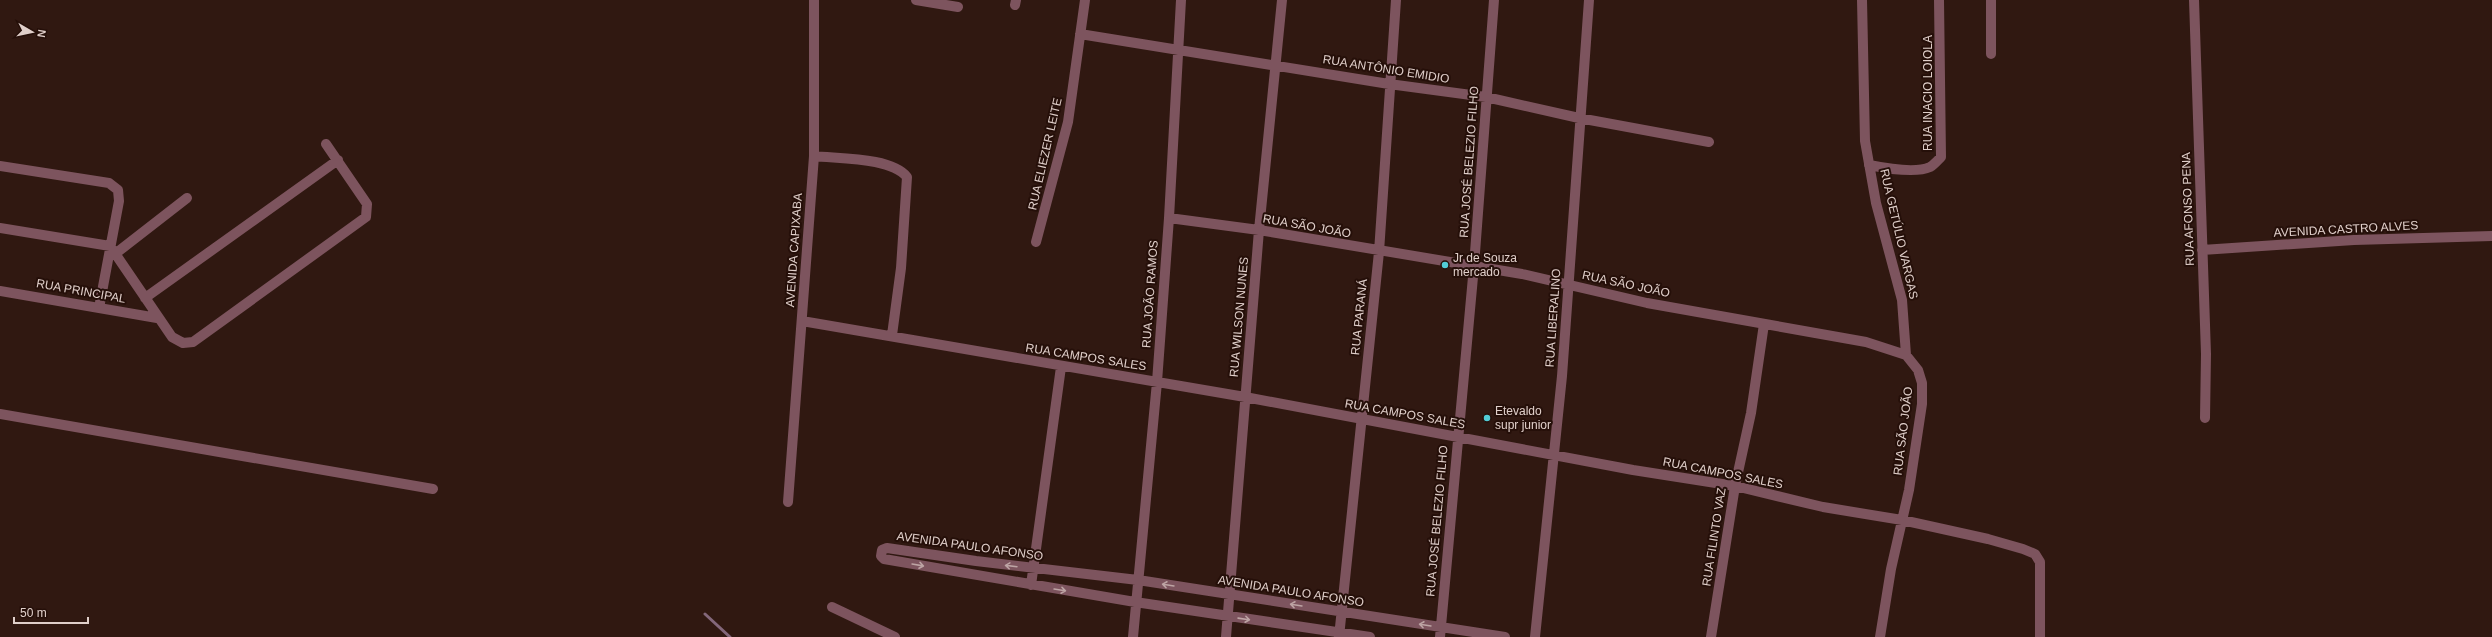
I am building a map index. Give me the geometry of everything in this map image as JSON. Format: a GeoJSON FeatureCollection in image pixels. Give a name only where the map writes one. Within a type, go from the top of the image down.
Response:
{"type":"FeatureCollection","features":[{"type":"Feature","properties":{"kind":"street","name":"AVENIDA CAPIXABA"},"geometry":{"type":"LineString","coordinates":[[788,502],[814,156],[814,0]]}},
{"type":"Feature","properties":{"kind":"street"},"geometry":{"type":"LineString","coordinates":[[916,0],[958,7]]}},
{"type":"Feature","properties":{"kind":"street","name":"RUA ELIEZER LEITE"},"geometry":{"type":"LineString","coordinates":[[1036,242],[1068,122],[1085,0]]}},
{"type":"Feature","properties":{"kind":"street","name":"RUA JOÃO RAMOS"},"geometry":{"type":"LineString","coordinates":[[1133,637],[1135,602],[1157,382],[1169,218],[1176,48],[1181,0]]}},
{"type":"Feature","properties":{"kind":"street","name":"RUA WILSON NUNES"},"geometry":{"type":"LineString","coordinates":[[1226,637],[1229,617],[1259,230],[1282,0]]}},
{"type":"Feature","properties":{"kind":"street","name":"RUA PARANÁ"},"geometry":{"type":"LineString","coordinates":[[1340,634],[1361,419],[1380,252],[1389,84],[1396,0]]}},
{"type":"Feature","properties":{"kind":"street","name":"RUA JOSÉ BELEZIO FILHO"},"geometry":{"type":"LineString","coordinates":[[1440,632],[1474,266],[1494,0]]}},
{"type":"Feature","properties":{"kind":"street","name":"RUA LIBERALINO"},"geometry":{"type":"LineString","coordinates":[[1535,637],[1569,285],[1579,118],[1589,0]]}},
{"type":"Feature","properties":{"kind":"street","name":"RUA GETÚLIO VARGAS"},"geometry":{"type":"LineString","coordinates":[[1862,0],[1865,141],[1876,204],[1902,300],[1906,355]]}},
{"type":"Feature","properties":{"kind":"street","name":"RUA INACIO LOIOLA"},"geometry":{"type":"LineString","coordinates":[[1869,165],[1900,169],[1929,168],[1941,156],[1939,0]]}},
{"type":"Feature","properties":{"kind":"street"},"geometry":{"type":"LineString","coordinates":[[1991,0],[1991,54]]}},
{"type":"Feature","properties":{"kind":"street","name":"RUA AFONSO PENA"},"geometry":{"type":"LineString","coordinates":[[2194,0],[2206,354],[2204,418]]}},
{"type":"Feature","properties":{"kind":"street","name":"RUA ANTÔNIO EMIDIO"},"geometry":{"type":"LineString","coordinates":[[1080,34],[1275,64],[1389,84],[1486,97],[1579,118],[1709,142]]}},
{"type":"Feature","properties":{"kind":"street"},"geometry":{"type":"LineString","coordinates":[[0,228],[113,250],[157,318],[172,337],[179,342],[193,342],[366,217],[367,204],[326,144]]}},
{"type":"Feature","properties":{"kind":"street"},"geometry":{"type":"LineString","coordinates":[[814,156],[887,164],[901,170],[907,177],[901,268],[892,335]]}},
{"type":"Feature","properties":{"kind":"street"},"geometry":{"type":"LineString","coordinates":[[145,298],[338,160]]}},
{"type":"Feature","properties":{"kind":"street"},"geometry":{"type":"LineString","coordinates":[[0,166],[109,183],[115,186],[118,190],[119,201],[113,250],[98,308]]}},
{"type":"Feature","properties":{"kind":"street"},"geometry":{"type":"LineString","coordinates":[[113,250],[187,198]]}},
{"type":"Feature","properties":{"kind":"street","name":"RUA SÃO JOÃO"},"geometry":{"type":"LineString","coordinates":[[1169,218],[1259,230],[1380,252],[1474,266],[1569,285],[1647,303],[1866,342],[1906,355],[1918,370],[1922,383],[1922,404],[1909,490],[1880,637]]}},
{"type":"Feature","properties":{"kind":"street","name":"AVENIDA CASTRO ALVES"},"geometry":{"type":"LineString","coordinates":[[2202,250],[2354,240],[2492,236]]}},
{"type":"Feature","properties":{"kind":"street","name":"RUA PRINCIPAL"},"geometry":{"type":"LineString","coordinates":[[0,291],[157,318]]}},
{"type":"Feature","properties":{"kind":"street","name":"RUA CAMPOS SALES"},"geometry":{"type":"LineString","coordinates":[[802,321],[892,335],[1061,367],[1245,397],[1553,455],[1734,486],[1823,507],[1902,520],[1988,539],[2035,554],[2040,562],[2040,637]]}},
{"type":"Feature","properties":{"kind":"street","name":"RUA FILINTO VAZ"},"geometry":{"type":"LineString","coordinates":[[1711,637],[1734,486],[1751,413],[1764,324]]}},
{"type":"Feature","properties":{"kind":"street"},"geometry":{"type":"LineString","coordinates":[[1031,585],[1061,367]]}},
{"type":"Feature","properties":{"kind":"street"},"geometry":{"type":"LineString","coordinates":[[0,414],[433,489]]}},
{"type":"Feature","properties":{"kind":"street","name":"AVENIDA PAULO AFONSO"},"geometry":{"type":"LineString","coordinates":[[1370,637],[1340,634],[1229,617],[884,560],[881,556],[882,550],[887,548],[1033,569],[1138,580],[1342,613],[1440,632],[1505,637]]}},
{"type":"Feature","properties":{"kind":"street"},"geometry":{"type":"LineString","coordinates":[[832,607],[895,637]]}},
{"type":"Feature","properties":{"kind":"waterway"},"geometry":{"type":"LineString","coordinates":[[705,614],[730,637]]}},
{"type":"Feature","properties":{"kind":"place","name":"Jr de Souza mercado"},"geometry":{"type":"Point","coordinates":[1445,265]}},
{"type":"Feature","properties":{"kind":"place","name":"Etevaldo supr junior"},"geometry":{"type":"Point","coordinates":[1487,418]}}]}
